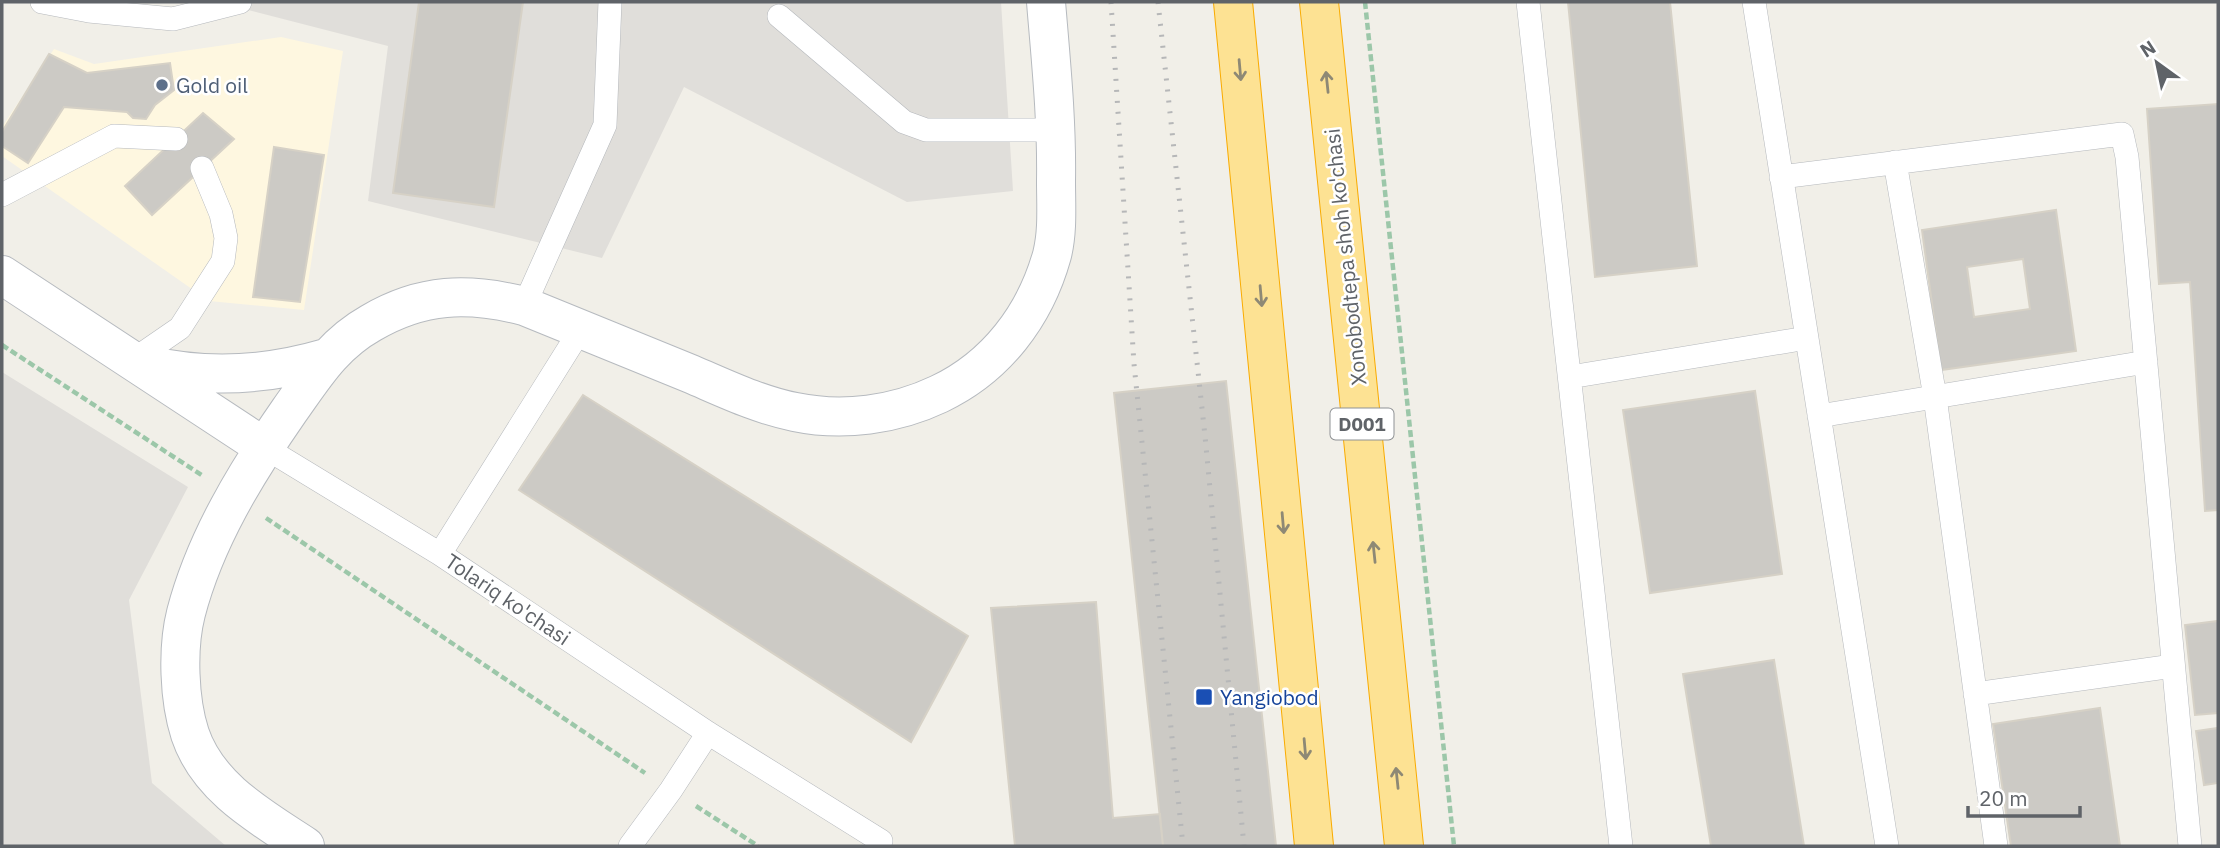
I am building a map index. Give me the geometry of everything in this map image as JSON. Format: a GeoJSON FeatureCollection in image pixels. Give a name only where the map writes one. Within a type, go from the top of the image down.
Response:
{"type":"FeatureCollection","features":[{"type":"Feature","properties":{"kind":"highway"},"geometry":{"type":"LineString","coordinates":[[1233,2],[1314,846]]}},
{"type":"Feature","properties":{"kind":"highway","name":"Xonobodtepa shoh ko'chasi"},"geometry":{"type":"LineString","coordinates":[[1319,2],[1404,846]]}},
{"type":"Feature","properties":{"kind":"street"},"geometry":{"type":"LineString","coordinates":[[305,846],[256,814],[222,785],[198,754],[186,717],[180,652],[186,613],[233,497],[326,358],[369,324],[392,312],[442,297],[471,296],[524,306],[742,395],[816,416],[864,415],[908,408],[956,386],[979,371],[1001,351],[1018,328],[1052,254],[1056,224],[1056,130],[1046,2]]}},
{"type":"Feature","properties":{"kind":"street","name":"Tolariq ko'chasi"},"geometry":{"type":"LineString","coordinates":[[2,275],[264,447]]}},
{"type":"Feature","properties":{"kind":"street","name":"Tolariq ko'chasi"},"geometry":{"type":"LineString","coordinates":[[132,361],[197,372],[244,374],[295,368],[326,358]]}},
{"type":"Feature","properties":{"kind":"lane"},"geometry":{"type":"LineString","coordinates":[[42,2],[89,11],[173,19],[240,2]]}},
{"type":"Feature","properties":{"kind":"lane"},"geometry":{"type":"LineString","coordinates":[[524,306],[605,125],[610,2]]}},
{"type":"Feature","properties":{"kind":"lane"},"geometry":{"type":"LineString","coordinates":[[1528,2],[1621,846]]}},
{"type":"Feature","properties":{"kind":"lane"},"geometry":{"type":"LineString","coordinates":[[1754,2],[1887,846]]}},
{"type":"Feature","properties":{"kind":"lane"},"geometry":{"type":"LineString","coordinates":[[779,16],[904,122],[926,130],[1056,130]]}},
{"type":"Feature","properties":{"kind":"lane"},"geometry":{"type":"LineString","coordinates":[[1782,177],[2122,134],[2127,157],[2190,846]]}},
{"type":"Feature","properties":{"kind":"lane"},"geometry":{"type":"LineString","coordinates":[[2,195],[114,136],[176,139]]}},
{"type":"Feature","properties":{"kind":"lane"},"geometry":{"type":"LineString","coordinates":[[1895,162],[1935,397],[1996,846]]}},
{"type":"Feature","properties":{"kind":"lane"},"geometry":{"type":"LineString","coordinates":[[132,361],[180,328],[223,261],[226,238],[221,214],[202,168]]}},
{"type":"Feature","properties":{"kind":"lane"},"geometry":{"type":"LineString","coordinates":[[440,554],[581,329]]}},
{"type":"Feature","properties":{"kind":"lane"},"geometry":{"type":"LineString","coordinates":[[1570,377],[1807,338]]}},
{"type":"Feature","properties":{"kind":"lane"},"geometry":{"type":"LineString","coordinates":[[1819,416],[2146,362]]}},
{"type":"Feature","properties":{"kind":"lane","name":"Tolariq ko'chasi"},"geometry":{"type":"LineString","coordinates":[[264,447],[440,554],[708,733],[881,841]]}},
{"type":"Feature","properties":{"kind":"lane"},"geometry":{"type":"LineString","coordinates":[[1975,694],[2174,666]]}},
{"type":"Feature","properties":{"kind":"lane"},"geometry":{"type":"LineString","coordinates":[[629,846],[671,790],[708,733]]}},
{"type":"Feature","properties":{"kind":"path"},"geometry":{"type":"LineString","coordinates":[[1365,2],[1454,846]]}},
{"type":"Feature","properties":{"kind":"path"},"geometry":{"type":"LineString","coordinates":[[2,345],[758,846]]}},
{"type":"Feature","properties":{"kind":"shaded area"},"geometry":{"type":"Polygon","coordinates":[[[217,2],[1001,2],[1013,191],[907,202],[684,87],[602,258],[368,201],[388,46],[217,2]]]}},
{"type":"Feature","properties":{"kind":"shaded area"},"geometry":{"type":"Polygon","coordinates":[[[281,37],[343,51],[304,310],[209,301],[2,156],[2,127],[54,49],[94,64],[281,37]]]}},
{"type":"Feature","properties":{"kind":"shaded area"},"geometry":{"type":"Polygon","coordinates":[[[2,372],[188,487],[129,600],[152,783],[226,846],[2,846],[2,372]]]}},
{"type":"Feature","properties":{"kind":"building"},"geometry":{"type":"Polygon","coordinates":[[[419,2],[523,2],[494,207],[393,193],[419,2]]]}},
{"type":"Feature","properties":{"kind":"building"},"geometry":{"type":"Polygon","coordinates":[[[1568,2],[1670,2],[1697,266],[1595,277],[1568,2]]]}},
{"type":"Feature","properties":{"kind":"building"},"geometry":{"type":"Polygon","coordinates":[[[49,54],[87,73],[170,63],[174,90],[155,105],[146,119],[133,118],[127,112],[64,107],[28,163],[2,146],[2,132],[49,54]]]}},
{"type":"Feature","properties":{"kind":"building"},"geometry":{"type":"Polygon","coordinates":[[[2218,104],[2218,510],[2205,511],[2190,282],[2159,284],[2147,109],[2218,104]]]}},
{"type":"Feature","properties":{"kind":"building"},"geometry":{"type":"Polygon","coordinates":[[[203,113],[234,139],[152,215],[125,186],[203,113]]]}},
{"type":"Feature","properties":{"kind":"building"},"geometry":{"type":"Polygon","coordinates":[[[274,147],[324,155],[300,302],[253,297],[274,147]]]}},
{"type":"Feature","properties":{"kind":"building"},"geometry":{"type":"Polygon","coordinates":[[[2056,210],[2076,351],[1941,370],[1922,230],[2056,210]],[[2023,259],[1967,267],[1974,317],[2030,309],[2023,259]]]}},
{"type":"Feature","properties":{"kind":"building"},"geometry":{"type":"Polygon","coordinates":[[[1226,381],[1276,846],[1163,846],[1114,393],[1226,381]]]}},
{"type":"Feature","properties":{"kind":"building"},"geometry":{"type":"Polygon","coordinates":[[[1755,391],[1782,574],[1650,593],[1623,410],[1755,391]]]}},
{"type":"Feature","properties":{"kind":"building"},"geometry":{"type":"Polygon","coordinates":[[[583,395],[968,636],[911,742],[519,490],[583,395]]]}},
{"type":"Feature","properties":{"kind":"building"},"geometry":{"type":"Polygon","coordinates":[[[1096,602],[1113,818],[1160,814],[1163,846],[1015,846],[991,608],[1096,602]]]}},
{"type":"Feature","properties":{"kind":"building"},"geometry":{"type":"Polygon","coordinates":[[[2218,621],[2218,713],[2195,715],[2185,625],[2218,621]]]}},
{"type":"Feature","properties":{"kind":"building"},"geometry":{"type":"Polygon","coordinates":[[[1774,660],[1804,846],[1711,846],[1683,674],[1774,660]]]}},
{"type":"Feature","properties":{"kind":"building"},"geometry":{"type":"Polygon","coordinates":[[[2100,708],[2120,846],[2011,846],[1993,724],[2100,708]]]}},
{"type":"Feature","properties":{"kind":"building"},"geometry":{"type":"Polygon","coordinates":[[[2218,728],[2218,783],[2204,785],[2196,731],[2218,728]]]}},
{"type":"Feature","properties":{"kind":"railway"},"geometry":{"type":"LineString","coordinates":[[1111,2],[1134,364],[1183,846]]}},
{"type":"Feature","properties":{"kind":"railway"},"geometry":{"type":"LineString","coordinates":[[1158,2],[1205,436],[1244,846]]}},
{"type":"Feature","properties":{"kind":"place","name":"Gold oil"},"geometry":{"type":"Point","coordinates":[162,85]}},
{"type":"Feature","properties":{"kind":"place","name":"Yangiobod"},"geometry":{"type":"Point","coordinates":[1204,697]}}]}
